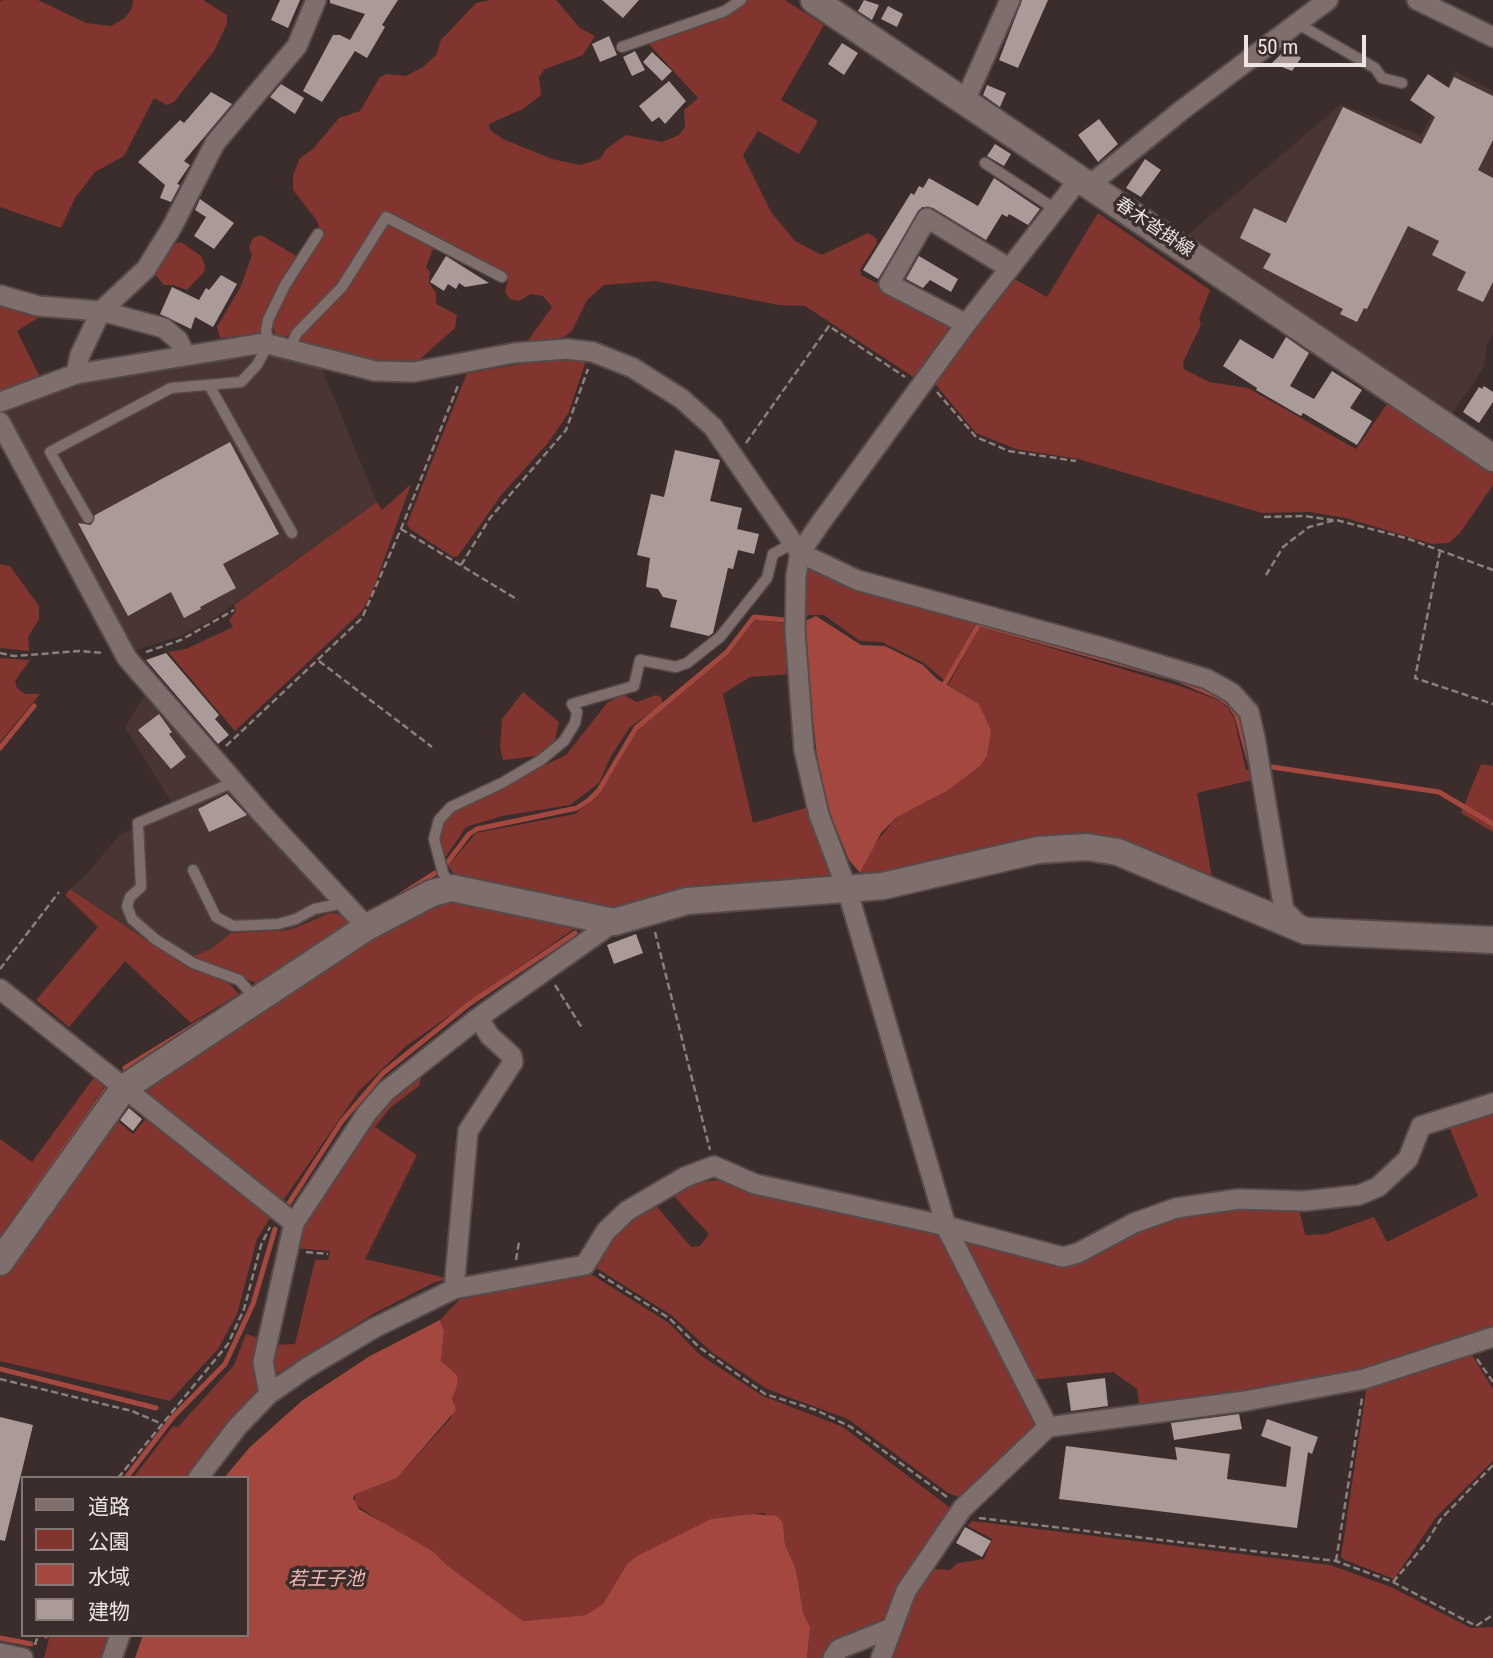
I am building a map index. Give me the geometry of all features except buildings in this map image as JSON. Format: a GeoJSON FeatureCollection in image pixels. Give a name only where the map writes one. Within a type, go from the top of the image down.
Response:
{"type":"FeatureCollection","features":[{"type":"Feature","properties":{"kind":"street"},"geometry":{"type":"LineString","coordinates":[[76,374],[80,355],[101,311],[146,269],[172,227],[215,144],[297,46],[316,0]]}},
{"type":"Feature","properties":{"kind":"street","name":"春木沓掛線"},"geometry":{"type":"LineString","coordinates":[[814,0],[1493,457]]}},
{"type":"Feature","properties":{"kind":"street"},"geometry":{"type":"LineString","coordinates":[[965,101],[1010,0]]}},
{"type":"Feature","properties":{"kind":"street"},"geometry":{"type":"LineString","coordinates":[[1048,1427],[947,1228],[847,889],[819,815],[804,750],[795,631],[797,548],[1055,209],[1085,181],[1328,0]]}},
{"type":"Feature","properties":{"kind":"street"},"geometry":{"type":"LineString","coordinates":[[1417,0],[1493,37]]}},
{"type":"Feature","properties":{"kind":"street"},"geometry":{"type":"LineString","coordinates":[[966,324],[890,284],[928,218],[1009,268]]}},
{"type":"Feature","properties":{"kind":"street"},"geometry":{"type":"LineString","coordinates":[[0,295],[38,306],[101,311],[164,328],[178,340],[185,354]]}},
{"type":"Feature","properties":{"kind":"street"},"geometry":{"type":"LineString","coordinates":[[0,402],[76,374],[185,354],[269,344],[290,347],[375,371],[414,372],[514,353],[567,349],[593,352],[633,368],[682,399],[713,427],[797,548],[858,580],[1121,653],[1207,679],[1232,693],[1249,712],[1283,909],[1306,931]]}},
{"type":"Feature","properties":{"kind":"street"},"geometry":{"type":"LineString","coordinates":[[0,422],[125,656],[235,782],[368,927]]}},
{"type":"Feature","properties":{"kind":"street"},"geometry":{"type":"LineString","coordinates":[[269,1394],[263,1363],[289,1249],[287,1218],[386,1091],[478,1018],[614,922],[687,901],[883,886],[1038,850],[1087,846],[1118,852],[1306,931],[1493,940]]}},
{"type":"Feature","properties":{"kind":"street"},"geometry":{"type":"LineString","coordinates":[[0,1262],[124,1088],[368,927],[432,893],[452,888],[614,922]]}},
{"type":"Feature","properties":{"kind":"street"},"geometry":{"type":"LineString","coordinates":[[0,989],[287,1218]]}},
{"type":"Feature","properties":{"kind":"street"},"geometry":{"type":"LineString","coordinates":[[454,1289],[468,1131],[513,1062],[512,1056],[490,1036],[478,1018]]}},
{"type":"Feature","properties":{"kind":"street"},"geometry":{"type":"LineString","coordinates":[[200,1476],[239,1426],[269,1394],[307,1367],[374,1328],[454,1289],[584,1265],[606,1231],[627,1212],[685,1177],[714,1166],[755,1184],[1063,1256],[1078,1253],[1134,1223],[1176,1208],[1239,1199],[1304,1201],[1359,1195],[1378,1187],[1408,1159],[1421,1126],[1493,1103]]}},
{"type":"Feature","properties":{"kind":"street"},"geometry":{"type":"LineString","coordinates":[[881,1658],[889,1629],[906,1591],[962,1509],[1048,1427],[1245,1401],[1364,1379],[1485,1340]]}},
{"type":"Feature","properties":{"kind":"street"},"geometry":{"type":"LineString","coordinates":[[833,1658],[839,1649],[889,1629]]}},
{"type":"Feature","properties":{"kind":"street"},"geometry":{"type":"LineString","coordinates":[[113,1658],[119,1637]]}},
{"type":"Feature","properties":{"kind":"street"},"geometry":{"type":"LineString","coordinates":[[0,1653],[23,1658]]}},
{"type":"Feature","properties":{"kind":"lane"},"geometry":{"type":"LineString","coordinates":[[622,47],[725,11],[741,0]]}},
{"type":"Feature","properties":{"kind":"lane"},"geometry":{"type":"LineString","coordinates":[[1298,24],[1375,68],[1382,78],[1402,83]]}},
{"type":"Feature","properties":{"kind":"lane"},"geometry":{"type":"LineString","coordinates":[[985,163],[1055,209]]}},
{"type":"Feature","properties":{"kind":"lane"},"geometry":{"type":"LineString","coordinates":[[290,347],[297,333],[342,287],[386,217],[502,277]]}},
{"type":"Feature","properties":{"kind":"lane"},"geometry":{"type":"LineString","coordinates":[[88,518],[50,452],[171,388],[242,383],[269,344],[266,331],[268,320],[285,285],[318,234]]}},
{"type":"Feature","properties":{"kind":"lane"},"geometry":{"type":"LineString","coordinates":[[209,385],[292,533]]}},
{"type":"Feature","properties":{"kind":"lane"},"geometry":{"type":"LineString","coordinates":[[452,888],[443,873],[434,839],[439,820],[451,807],[502,783],[541,760],[564,741],[575,723],[578,712],[572,704],[634,686],[640,660],[677,667],[687,663],[720,638],[767,578],[772,554],[797,548]]}},
{"type":"Feature","properties":{"kind":"lane"},"geometry":{"type":"LineString","coordinates":[[235,782],[138,822],[141,887],[130,897],[127,906],[132,919],[155,939],[193,963],[239,980],[257,1001]]}},
{"type":"Feature","properties":{"kind":"lane"},"geometry":{"type":"LineString","coordinates":[[193,870],[216,917],[233,926],[278,924],[296,919],[314,909],[345,903]]}},
{"type":"Feature","properties":{"kind":"path"},"geometry":{"type":"LineString","coordinates":[[736,458],[829,326],[922,383],[976,437],[1009,451],[1076,461]]}},
{"type":"Feature","properties":{"kind":"path"},"geometry":{"type":"LineString","coordinates":[[461,565],[490,518],[566,430],[578,405],[593,352]]}},
{"type":"Feature","properties":{"kind":"path"},"geometry":{"type":"LineString","coordinates":[[213,757],[319,661],[362,618],[401,529],[466,364]]}},
{"type":"Feature","properties":{"kind":"path"},"geometry":{"type":"LineString","coordinates":[[1264,517],[1304,516],[1336,520],[1406,538],[1493,570]]}},
{"type":"Feature","properties":{"kind":"path"},"geometry":{"type":"LineString","coordinates":[[1266,575],[1283,547],[1309,527],[1336,520]]}},
{"type":"Feature","properties":{"kind":"path"},"geometry":{"type":"LineString","coordinates":[[401,529],[518,600]]}},
{"type":"Feature","properties":{"kind":"path"},"geometry":{"type":"LineString","coordinates":[[1440,551],[1415,678],[1493,704]]}},
{"type":"Feature","properties":{"kind":"path"},"geometry":{"type":"LineString","coordinates":[[0,653],[14,656],[80,651],[125,656],[181,640],[234,610]]}},
{"type":"Feature","properties":{"kind":"path"},"geometry":{"type":"LineString","coordinates":[[319,661],[432,747]]}},
{"type":"Feature","properties":{"kind":"path"},"geometry":{"type":"LineString","coordinates":[[0,969],[59,891]]}},
{"type":"Feature","properties":{"kind":"path"},"geometry":{"type":"LineString","coordinates":[[650,912],[714,1166]]}},
{"type":"Feature","properties":{"kind":"path"},"geometry":{"type":"LineString","coordinates":[[546,970],[582,1027]]}},
{"type":"Feature","properties":{"kind":"path"},"geometry":{"type":"LineString","coordinates":[[120,1476],[160,1423],[218,1360],[228,1344],[252,1287],[261,1245],[287,1218]]}},
{"type":"Feature","properties":{"kind":"path"},"geometry":{"type":"LineString","coordinates":[[289,1249],[328,1254]]}},
{"type":"Feature","properties":{"kind":"path"},"geometry":{"type":"LineString","coordinates":[[584,1265],[669,1318],[699,1347],[765,1394],[816,1410],[851,1427],[962,1509],[983,1520],[1336,1561],[1393,1582],[1476,1626],[1493,1615]]}},
{"type":"Feature","properties":{"kind":"path"},"geometry":{"type":"LineString","coordinates":[[1485,1340],[1475,1355],[1493,1382]]}},
{"type":"Feature","properties":{"kind":"path"},"geometry":{"type":"LineString","coordinates":[[0,1379],[132,1411],[160,1423]]}},
{"type":"Feature","properties":{"kind":"path"},"geometry":{"type":"LineString","coordinates":[[1336,1561],[1364,1379]]}},
{"type":"Feature","properties":{"kind":"path"},"geometry":{"type":"LineString","coordinates":[[1393,1582],[1426,1543],[1440,1520],[1493,1465]]}},
{"type":"Feature","properties":{"kind":"shaded area"},"geometry":{"type":"Polygon","coordinates":[[[1455,71],[1493,91],[1493,333],[1487,345],[1484,367],[1449,418],[1183,239],[1341,104],[1421,136],[1455,71]]]}},
{"type":"Feature","properties":{"kind":"shaded area"},"geometry":{"type":"Polygon","coordinates":[[[247,350],[319,362],[377,502],[216,617],[181,636],[129,652],[0,411],[74,384],[247,350]]]}},
{"type":"Feature","properties":{"kind":"shaded area"},"geometry":{"type":"Polygon","coordinates":[[[147,691],[225,779],[172,803],[125,727],[147,691]]]}},
{"type":"Feature","properties":{"kind":"shaded area"},"geometry":{"type":"Polygon","coordinates":[[[233,788],[346,916],[316,917],[290,930],[231,933],[211,949],[191,957],[188,968],[70,889],[87,874],[120,834],[233,788]]]}},
{"type":"Feature","properties":{"kind":"green space"},"geometry":{"type":"Polygon","coordinates":[[[38,0],[86,23],[111,26],[125,18],[132,8],[133,0],[203,0],[227,15],[227,24],[214,51],[174,102],[167,105],[154,98],[124,156],[95,172],[75,198],[61,228],[0,207],[0,1],[38,0]]]}},
{"type":"Feature","properties":{"kind":"green space"},"geometry":{"type":"Polygon","coordinates":[[[490,0],[556,0],[580,28],[595,36],[583,55],[545,69],[539,77],[541,95],[523,109],[489,124],[490,130],[503,139],[552,159],[580,165],[600,159],[606,149],[626,135],[662,142],[679,135],[685,127],[684,110],[698,98],[646,41],[746,0],[785,0],[824,25],[781,100],[818,121],[799,154],[758,131],[743,155],[771,212],[795,241],[822,255],[868,233],[876,238],[877,243],[860,270],[861,275],[956,325],[918,380],[805,306],[779,305],[655,281],[604,285],[587,300],[572,331],[564,337],[526,343],[552,307],[543,296],[531,294],[519,301],[510,299],[505,292],[508,280],[505,274],[388,211],[383,212],[342,280],[327,298],[289,335],[284,338],[276,337],[271,321],[289,284],[320,235],[318,222],[293,190],[293,175],[300,158],[313,149],[339,118],[360,111],[380,77],[387,74],[406,76],[423,67],[436,55],[441,40],[476,3],[490,0]]]}},
{"type":"Feature","properties":{"kind":"green space"},"geometry":{"type":"Polygon","coordinates":[[[1098,213],[1210,290],[1199,319],[1201,325],[1183,362],[1184,369],[1209,382],[1248,388],[1356,449],[1387,404],[1493,472],[1493,485],[1460,533],[1449,543],[1432,544],[1346,518],[1310,512],[1262,513],[1078,459],[1016,449],[976,433],[932,380],[1009,276],[1047,297],[1098,213]]]}},
{"type":"Feature","properties":{"kind":"green space"},"geometry":{"type":"Polygon","coordinates":[[[392,223],[432,244],[433,249],[426,267],[430,272],[429,283],[436,293],[436,304],[457,315],[455,328],[418,361],[400,364],[378,363],[299,341],[299,336],[386,224],[392,223]]]}},
{"type":"Feature","properties":{"kind":"green space"},"geometry":{"type":"Polygon","coordinates":[[[261,235],[298,257],[265,317],[261,334],[220,338],[217,327],[241,286],[252,255],[249,247],[253,238],[261,235]]]}},
{"type":"Feature","properties":{"kind":"green space"},"geometry":{"type":"Polygon","coordinates":[[[181,242],[201,256],[205,265],[204,272],[187,290],[164,285],[154,273],[171,244],[181,242]]]}},
{"type":"Feature","properties":{"kind":"green space"},"geometry":{"type":"Polygon","coordinates":[[[0,300],[49,311],[17,331],[41,379],[0,397],[0,300]]]}},
{"type":"Feature","properties":{"kind":"green space"},"geometry":{"type":"Polygon","coordinates":[[[564,357],[583,359],[585,364],[568,414],[548,443],[502,494],[458,556],[453,557],[410,529],[407,524],[467,373],[564,357]]]}},
{"type":"Feature","properties":{"kind":"green space"},"geometry":{"type":"Polygon","coordinates":[[[411,484],[372,593],[362,611],[235,731],[168,652],[186,649],[233,627],[229,620],[236,611],[234,605],[377,502],[382,510],[411,484]]]}},
{"type":"Feature","properties":{"kind":"green space"},"geometry":{"type":"Polygon","coordinates":[[[805,563],[833,581],[978,620],[944,680],[924,663],[882,642],[860,641],[824,615],[809,615],[803,622],[805,563]]]}},
{"type":"Feature","properties":{"kind":"green space"},"geometry":{"type":"Polygon","coordinates":[[[0,564],[10,566],[39,606],[39,619],[28,637],[29,651],[0,648],[0,564]]]}},
{"type":"Feature","properties":{"kind":"green space"},"geometry":{"type":"Polygon","coordinates":[[[756,619],[790,624],[793,674],[750,677],[723,694],[753,823],[809,807],[833,876],[825,884],[603,910],[466,881],[454,874],[448,866],[476,833],[575,814],[591,801],[610,777],[638,729],[729,654],[756,619]]]}},
{"type":"Feature","properties":{"kind":"green space"},"geometry":{"type":"Polygon","coordinates":[[[980,627],[1180,686],[1218,700],[1228,708],[1234,718],[1246,770],[1254,770],[1256,779],[1197,793],[1213,883],[1127,846],[858,880],[871,848],[897,817],[947,791],[979,767],[978,703],[948,685],[980,627]]]}},
{"type":"Feature","properties":{"kind":"green space"},"geometry":{"type":"Polygon","coordinates":[[[0,658],[30,660],[15,681],[17,688],[25,694],[40,694],[0,742],[0,658]]]}},
{"type":"Feature","properties":{"kind":"green space"},"geometry":{"type":"Polygon","coordinates":[[[523,692],[559,722],[555,740],[536,756],[503,760],[500,747],[502,719],[523,692]]]}},
{"type":"Feature","properties":{"kind":"green space"},"geometry":{"type":"Polygon","coordinates":[[[622,694],[637,702],[656,695],[661,697],[663,704],[630,727],[611,756],[599,783],[570,805],[502,816],[466,827],[445,858],[440,850],[440,831],[445,819],[455,808],[566,755],[607,703],[622,694]]]}},
{"type":"Feature","properties":{"kind":"green space"},"geometry":{"type":"Polygon","coordinates":[[[1481,764],[1493,766],[1493,832],[1461,813],[1481,764]]]}},
{"type":"Feature","properties":{"kind":"green space"},"geometry":{"type":"Polygon","coordinates":[[[70,889],[188,968],[227,981],[239,994],[191,1023],[125,961],[69,1027],[36,1000],[98,927],[65,895],[70,889]]]}},
{"type":"Feature","properties":{"kind":"green space"},"geometry":{"type":"Polygon","coordinates":[[[452,898],[581,924],[406,1046],[359,1091],[280,1205],[139,1089],[388,927],[452,898]]]}},
{"type":"Feature","properties":{"kind":"green space"},"geometry":{"type":"Polygon","coordinates":[[[330,913],[346,916],[351,923],[256,983],[191,957],[211,949],[231,933],[290,930],[330,913]]]}},
{"type":"Feature","properties":{"kind":"green space"},"geometry":{"type":"Polygon","coordinates":[[[424,1067],[419,1086],[391,1107],[375,1127],[417,1155],[365,1259],[451,1279],[435,1282],[373,1314],[270,1378],[270,1345],[295,1344],[315,1260],[328,1260],[330,1251],[294,1248],[298,1235],[359,1135],[394,1091],[424,1067]]]}},
{"type":"Feature","properties":{"kind":"green space"},"geometry":{"type":"Polygon","coordinates":[[[95,1076],[106,1084],[0,1238],[0,1139],[32,1162],[95,1076]]]}},
{"type":"Feature","properties":{"kind":"green space"},"geometry":{"type":"Polygon","coordinates":[[[1493,1108],[1493,1333],[1384,1370],[1140,1410],[1137,1389],[1113,1372],[1030,1380],[958,1238],[1057,1261],[1181,1210],[1298,1204],[1305,1235],[1326,1234],[1374,1217],[1387,1242],[1478,1196],[1447,1122],[1493,1108]]]}},
{"type":"Feature","properties":{"kind":"green space"},"geometry":{"type":"Polygon","coordinates":[[[112,1116],[133,1134],[148,1116],[272,1215],[257,1239],[237,1314],[218,1349],[170,1401],[0,1361],[0,1273],[112,1116]]]}},
{"type":"Feature","properties":{"kind":"green space"},"geometry":{"type":"Polygon","coordinates":[[[717,1180],[937,1228],[1039,1423],[965,1499],[948,1493],[848,1419],[767,1389],[713,1353],[671,1315],[590,1264],[617,1228],[654,1203],[691,1247],[700,1246],[709,1234],[671,1193],[701,1182],[717,1180]]]}},
{"type":"Feature","properties":{"kind":"green space"},"geometry":{"type":"Polygon","coordinates":[[[583,1269],[669,1323],[700,1355],[763,1396],[843,1427],[953,1510],[889,1620],[825,1649],[830,1658],[807,1658],[810,1627],[803,1614],[796,1569],[785,1546],[783,1523],[763,1513],[711,1519],[637,1556],[627,1564],[603,1604],[586,1615],[523,1621],[448,1566],[434,1552],[403,1537],[355,1504],[355,1494],[362,1489],[397,1478],[451,1418],[452,1399],[458,1383],[457,1375],[441,1361],[444,1331],[440,1320],[459,1300],[583,1269]]]}},
{"type":"Feature","properties":{"kind":"green space"},"geometry":{"type":"Polygon","coordinates":[[[246,1334],[262,1339],[261,1392],[193,1476],[135,1476],[173,1426],[178,1427],[234,1365],[246,1334]]]}},
{"type":"Feature","properties":{"kind":"green space"},"geometry":{"type":"Polygon","coordinates":[[[1466,1351],[1472,1355],[1493,1389],[1493,1461],[1437,1516],[1394,1579],[1345,1560],[1341,1557],[1366,1391],[1373,1381],[1466,1351]]]}},
{"type":"Feature","properties":{"kind":"green space"},"geometry":{"type":"Polygon","coordinates":[[[972,1521],[1330,1565],[1391,1587],[1471,1628],[1493,1627],[1493,1658],[886,1658],[903,1607],[933,1569],[950,1570],[958,1563],[984,1559],[992,1539],[968,1526],[972,1521]]]}},
{"type":"Feature","properties":{"kind":"green space"},"geometry":{"type":"Polygon","coordinates":[[[49,1637],[112,1637],[106,1658],[44,1658],[49,1637]]]}},
{"type":"Feature","properties":{"kind":"water"},"geometry":{"type":"Polygon","coordinates":[[[816,616],[861,645],[885,646],[923,665],[937,679],[978,703],[991,730],[987,756],[979,767],[947,791],[897,817],[881,833],[860,873],[849,860],[829,811],[818,765],[803,633],[807,620],[816,616]]]}},
{"type":"Feature","properties":{"kind":"water","name":"若王子池"},"geometry":{"type":"Polygon","coordinates":[[[440,1320],[444,1331],[441,1361],[457,1375],[458,1383],[452,1399],[456,1410],[397,1478],[355,1494],[353,1498],[359,1509],[434,1552],[448,1566],[523,1621],[586,1615],[603,1604],[627,1564],[637,1556],[711,1519],[752,1514],[777,1516],[783,1523],[785,1545],[796,1569],[803,1613],[810,1627],[807,1658],[135,1658],[142,1637],[248,1637],[248,1476],[226,1476],[250,1447],[303,1400],[370,1356],[440,1320]]]}},
{"type":"Feature","properties":{"kind":"waterway"},"geometry":{"type":"LineString","coordinates":[[447,863],[469,834],[477,829],[577,808],[589,800],[599,790],[636,728],[727,652],[754,617],[785,620]]}},
{"type":"Feature","properties":{"kind":"waterway"},"geometry":{"type":"LineString","coordinates":[[945,683],[979,624],[1166,676]]}},
{"type":"Feature","properties":{"kind":"waterway"},"geometry":{"type":"LineString","coordinates":[[1179,680],[1219,697],[1230,705],[1237,716],[1250,763]]}},
{"type":"Feature","properties":{"kind":"waterway"},"geometry":{"type":"LineString","coordinates":[[0,748],[34,706]]}},
{"type":"Feature","properties":{"kind":"waterway"},"geometry":{"type":"LineString","coordinates":[[1272,767],[1439,792],[1493,824]]}},
{"type":"Feature","properties":{"kind":"waterway"},"geometry":{"type":"LineString","coordinates":[[402,894],[435,873]]}},
{"type":"Feature","properties":{"kind":"waterway"},"geometry":{"type":"LineString","coordinates":[[289,1203],[342,1121],[383,1073],[469,1004],[575,933]]}},
{"type":"Feature","properties":{"kind":"waterway"},"geometry":{"type":"LineString","coordinates":[[125,1068],[202,1021]]}},
{"type":"Feature","properties":{"kind":"waterway"},"geometry":{"type":"LineString","coordinates":[[29,1199],[108,1087]]}},
{"type":"Feature","properties":{"kind":"waterway"},"geometry":{"type":"LineString","coordinates":[[128,1476],[173,1417],[225,1364],[253,1304],[275,1229]]}},
{"type":"Feature","properties":{"kind":"waterway"},"geometry":{"type":"LineString","coordinates":[[0,1369],[156,1408]]}},
{"type":"Feature","properties":{"kind":"waterway"},"geometry":{"type":"LineString","coordinates":[[0,1638],[31,1644]]}}]}
